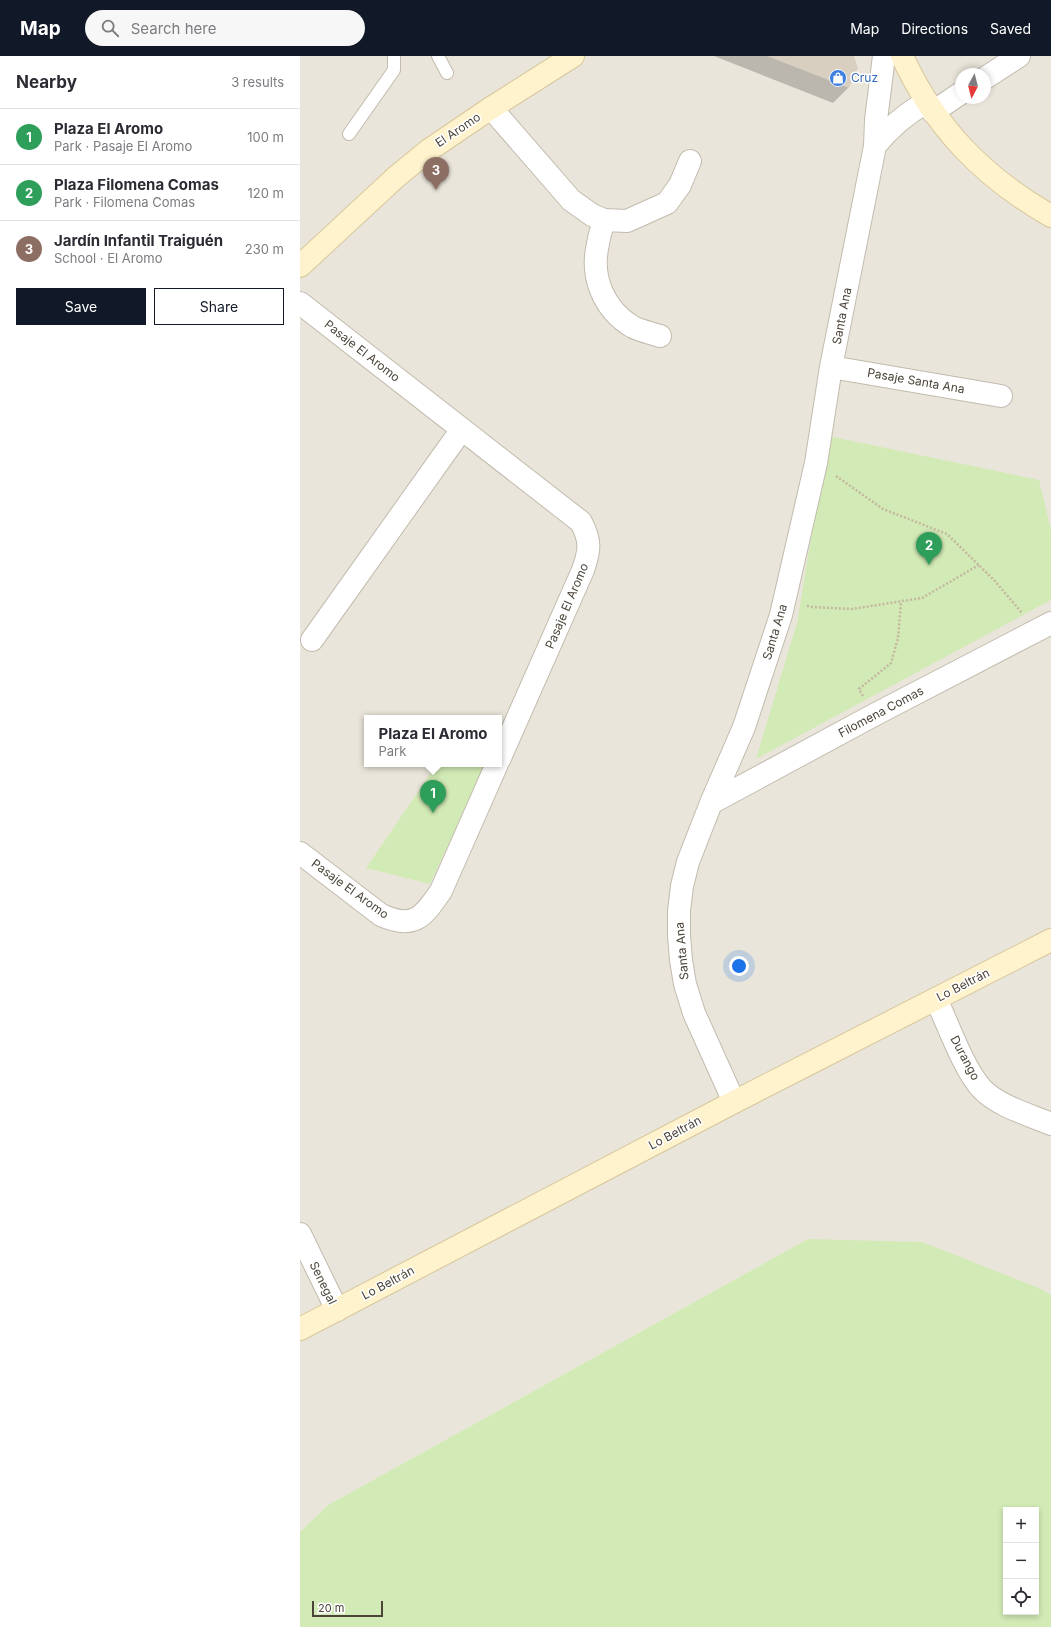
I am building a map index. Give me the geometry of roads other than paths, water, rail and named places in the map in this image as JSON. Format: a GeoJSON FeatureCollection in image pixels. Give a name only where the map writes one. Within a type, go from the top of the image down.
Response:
{"type":"FeatureCollection","features":[{"type":"Feature","properties":{"kind":"street","name":"El Aromo"},"geometry":{"type":"LineString","coordinates":[[300,266],[396,177],[429,150],[491,108],[573,56]]}},
{"type":"Feature","properties":{"kind":"street","name":"Santa Ana"},"geometry":{"type":"LineString","coordinates":[[734,1102],[694,1012],[685,984],[679,941],[679,911],[688,862],[711,803],[744,727],[786,598],[816,463],[832,367],[875,146],[876,113],[884,56]]}},
{"type":"Feature","properties":{"kind":"street"},"geometry":{"type":"LineString","coordinates":[[902,56],[930,107],[955,140],[980,165],[1007,188],[1051,216]]}},
{"type":"Feature","properties":{"kind":"street"},"geometry":{"type":"LineString","coordinates":[[991,74],[1019,56]]}},
{"type":"Feature","properties":{"kind":"street","name":"Santa Ana"},"geometry":{"type":"LineString","coordinates":[[875,146],[886,132],[899,120],[955,96]]}},
{"type":"Feature","properties":{"kind":"street"},"geometry":{"type":"LineString","coordinates":[[491,108],[572,200],[592,215],[604,220],[627,221],[667,203],[680,185],[690,161]]}},
{"type":"Feature","properties":{"kind":"street"},"geometry":{"type":"LineString","coordinates":[[604,220],[597,245],[596,263],[601,293],[612,310],[634,327],[660,336]]}},
{"type":"Feature","properties":{"kind":"street","name":"Pasaje El Aromo"},"geometry":{"type":"LineString","coordinates":[[300,303],[581,522],[588,534],[589,552],[583,570],[502,753]]}},
{"type":"Feature","properties":{"kind":"street","name":"Pasaje Santa Ana"},"geometry":{"type":"LineString","coordinates":[[832,367],[1002,396]]}},
{"type":"Feature","properties":{"kind":"street"},"geometry":{"type":"LineString","coordinates":[[312,640],[462,429]]}},
{"type":"Feature","properties":{"kind":"street","name":"Filomena Comas"},"geometry":{"type":"LineString","coordinates":[[711,803],[874,715],[1044,626]]}},
{"type":"Feature","properties":{"kind":"street","name":"Pasaje El Aromo"},"geometry":{"type":"LineString","coordinates":[[300,853],[382,915],[395,921],[408,922],[419,918],[429,908],[441,891],[496,767]]}},
{"type":"Feature","properties":{"kind":"street","name":"Lo Beltrán"},"geometry":{"type":"LineString","coordinates":[[300,1329],[734,1102],[1051,940]]}},
{"type":"Feature","properties":{"kind":"street","name":"Durango"},"geometry":{"type":"LineString","coordinates":[[936,999],[970,1072],[983,1090],[1000,1102],[1051,1124]]}},
{"type":"Feature","properties":{"kind":"street","name":"Senegal"},"geometry":{"type":"LineString","coordinates":[[300,1234],[337,1310]]}},
{"type":"Feature","properties":{"kind":"lane"},"geometry":{"type":"LineString","coordinates":[[349,134],[394,70],[394,56]]}},
{"type":"Feature","properties":{"kind":"lane"},"geometry":{"type":"LineString","coordinates":[[438,56],[447,73]]}},
{"type":"Feature","properties":{"kind":"place","name":"Cruz"},"geometry":{"type":"Point","coordinates":[838,78]}},
{"type":"Feature","properties":{"kind":"place","name":"Jardín Infantil Traiguén"},"geometry":{"type":"Point","coordinates":[436,190]}},
{"type":"Feature","properties":{"kind":"place","name":"Plaza Filomena Comas"},"geometry":{"type":"Point","coordinates":[929,565]}},
{"type":"Feature","properties":{"kind":"place","name":"Plaza El Aromo"},"geometry":{"type":"Point","coordinates":[433,813]}}]}
